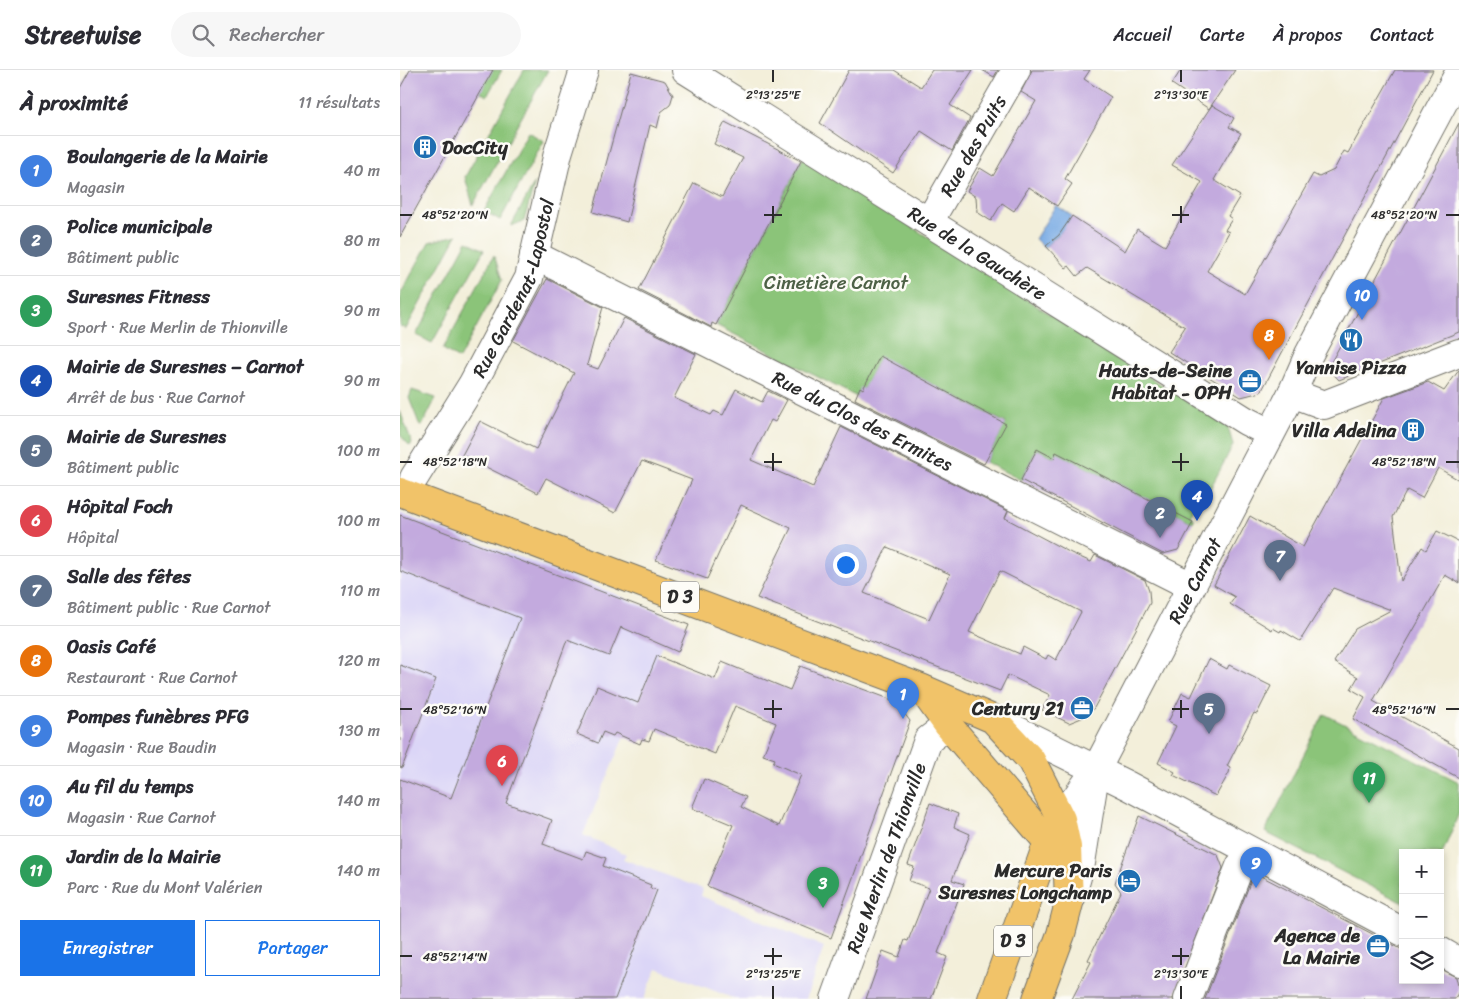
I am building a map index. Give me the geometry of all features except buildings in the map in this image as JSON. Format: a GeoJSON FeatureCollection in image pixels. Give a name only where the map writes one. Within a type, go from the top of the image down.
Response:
{"type":"FeatureCollection","features":[{"type":"Feature","properties":{"kind":"main road","name":"D 3"},"geometry":{"type":"LineString","coordinates":[[403,476],[438,507],[921,688],[993,719],[1032,760],[1054,830],[992,999]]}},
{"type":"Feature","properties":{"kind":"main road","name":"D 3"},"geometry":{"type":"LineString","coordinates":[[921,688],[948,725],[1054,830],[1067,847],[1069,903],[1037,999]]}},
{"type":"Feature","properties":{"kind":"street","name":"Rue Gardenat-Lapostol"},"geometry":{"type":"LineString","coordinates":[[403,476],[472,385],[529,278],[558,153],[584,70]]}},
{"type":"Feature","properties":{"kind":"street","name":"Rue de la Gauchère"},"geometry":{"type":"LineString","coordinates":[[686,70],[1246,421],[1270,433]]}},
{"type":"Feature","properties":{"kind":"street","name":"Rue des Puits"},"geometry":{"type":"LineString","coordinates":[[929,222],[1016,70]]}},
{"type":"Feature","properties":{"kind":"street","name":"Rue Carnot"},"geometry":{"type":"LineString","coordinates":[[1096,770],[1292,393],[1310,354],[1459,73]]}},
{"type":"Feature","properties":{"kind":"street","name":"Rue du Clos des Ermites"},"geometry":{"type":"LineString","coordinates":[[534,255],[1191,586]]}},
{"type":"Feature","properties":{"kind":"street"},"geometry":{"type":"LineString","coordinates":[[1292,393],[1324,405],[1459,353]]}},
{"type":"Feature","properties":{"kind":"street","name":"D 3"},"geometry":{"type":"LineString","coordinates":[[993,719],[1096,770],[1081,863],[1069,903]]}},
{"type":"Feature","properties":{"kind":"street","name":"Rue Merlin de Thionville"},"geometry":{"type":"LineString","coordinates":[[836,999],[928,740],[948,725]]}},
{"type":"Feature","properties":{"kind":"street"},"geometry":{"type":"LineString","coordinates":[[1054,830],[1096,770],[1399,930]]}},
{"type":"Feature","properties":{"kind":"street"},"geometry":{"type":"LineString","coordinates":[[1188,999],[1240,866]]}},
{"type":"Feature","properties":{"kind":"street"},"geometry":{"type":"LineString","coordinates":[[1444,954],[1459,962]]}},
{"type":"Feature","properties":{"kind":"shaded area"},"geometry":{"type":"Polygon","coordinates":[[[400,513],[586,582],[673,618],[583,835],[626,854],[623,859],[703,889],[701,896],[824,947],[806,999],[735,999],[657,968],[644,999],[400,999],[400,513]]]}},
{"type":"Feature","properties":{"kind":"green space"},"geometry":{"type":"Polygon","coordinates":[[[492,70],[502,70],[487,96],[480,92],[492,70]]]}},
{"type":"Feature","properties":{"kind":"green space"},"geometry":{"type":"Polygon","coordinates":[[[524,70],[548,70],[473,205],[465,177],[524,70]]]}},
{"type":"Feature","properties":{"kind":"green space"},"geometry":{"type":"Polygon","coordinates":[[[528,132],[544,141],[500,220],[484,211],[528,132]]]}},
{"type":"Feature","properties":{"kind":"green space","name":"Cimetière Carnot"},"geometry":{"type":"Polygon","coordinates":[[[803,158],[1228,427],[1233,445],[1209,491],[1199,493],[1190,514],[1194,519],[1193,522],[1061,455],[1058,460],[1037,449],[1021,480],[985,462],[1006,423],[880,357],[859,398],[716,325],[803,158]]]}},
{"type":"Feature","properties":{"kind":"green space"},"geometry":{"type":"Polygon","coordinates":[[[535,182],[524,221],[511,226],[535,182]]]}},
{"type":"Feature","properties":{"kind":"green space"},"geometry":{"type":"Polygon","coordinates":[[[457,235],[406,329],[400,326],[400,295],[429,242],[457,235]]]}},
{"type":"Feature","properties":{"kind":"green space"},"geometry":{"type":"Polygon","coordinates":[[[467,241],[484,250],[432,343],[416,335],[467,241]]]}},
{"type":"Feature","properties":{"kind":"green space"},"geometry":{"type":"Polygon","coordinates":[[[494,255],[502,280],[459,359],[443,349],[494,255]]]}},
{"type":"Feature","properties":{"kind":"green space"},"geometry":{"type":"Polygon","coordinates":[[[412,390],[436,398],[422,426],[420,426],[409,398],[412,390]]]}},
{"type":"Feature","properties":{"kind":"green space"},"geometry":{"type":"Polygon","coordinates":[[[400,411],[412,443],[410,446],[400,435],[400,411]]]}},
{"type":"Feature","properties":{"kind":"green space"},"geometry":{"type":"Polygon","coordinates":[[[1324,714],[1459,782],[1459,813],[1444,849],[1399,849],[1399,901],[1265,832],[1324,714]]]}},
{"type":"Feature","properties":{"kind":"water"},"geometry":{"type":"Polygon","coordinates":[[[1056,205],[1072,216],[1063,230],[1044,248],[1035,239],[1056,205]]]}},
{"type":"Feature","properties":{"kind":"place","name":"DocCity"},"geometry":{"type":"Point","coordinates":[425,147]}},
{"type":"Feature","properties":{"kind":"place","name":"Au fil du temps"},"geometry":{"type":"Point","coordinates":[1362,320]}},
{"type":"Feature","properties":{"kind":"place","name":"Yannise Pizza"},"geometry":{"type":"Point","coordinates":[1351,340]}},
{"type":"Feature","properties":{"kind":"place","name":"Oasis Café"},"geometry":{"type":"Point","coordinates":[1269,360]}},
{"type":"Feature","properties":{"kind":"place","name":"Hauts-de-Seine Habitat - OPH"},"geometry":{"type":"Point","coordinates":[1250,381]}},
{"type":"Feature","properties":{"kind":"place","name":"Villa Adelina"},"geometry":{"type":"Point","coordinates":[1413,430]}},
{"type":"Feature","properties":{"kind":"place","name":"Mairie de Suresnes – Carnot"},"geometry":{"type":"Point","coordinates":[1197,521]}},
{"type":"Feature","properties":{"kind":"place","name":"Police municipale"},"geometry":{"type":"Point","coordinates":[1160,538]}},
{"type":"Feature","properties":{"kind":"place","name":"Salle des fêtes"},"geometry":{"type":"Point","coordinates":[1280,581]}},
{"type":"Feature","properties":{"kind":"place","name":"Century 21"},"geometry":{"type":"Point","coordinates":[1082,708]}},
{"type":"Feature","properties":{"kind":"place","name":"Boulangerie de la Mairie"},"geometry":{"type":"Point","coordinates":[903,719]}},
{"type":"Feature","properties":{"kind":"place","name":"Mairie de Suresnes"},"geometry":{"type":"Point","coordinates":[1209,734]}},
{"type":"Feature","properties":{"kind":"place","name":"Hôpital Foch"},"geometry":{"type":"Point","coordinates":[502,786]}},
{"type":"Feature","properties":{"kind":"place","name":"Jardin de la Mairie"},"geometry":{"type":"Point","coordinates":[1369,803]}},
{"type":"Feature","properties":{"kind":"place","name":"Mercure Paris Suresnes Longchamp"},"geometry":{"type":"Point","coordinates":[1129,881]}},
{"type":"Feature","properties":{"kind":"place","name":"Pompes funèbres PFG"},"geometry":{"type":"Point","coordinates":[1256,888]}},
{"type":"Feature","properties":{"kind":"place","name":"Suresnes Fitness"},"geometry":{"type":"Point","coordinates":[823,908]}},
{"type":"Feature","properties":{"kind":"place","name":"Agence de La Mairie"},"geometry":{"type":"Point","coordinates":[1378,946]}}]}
